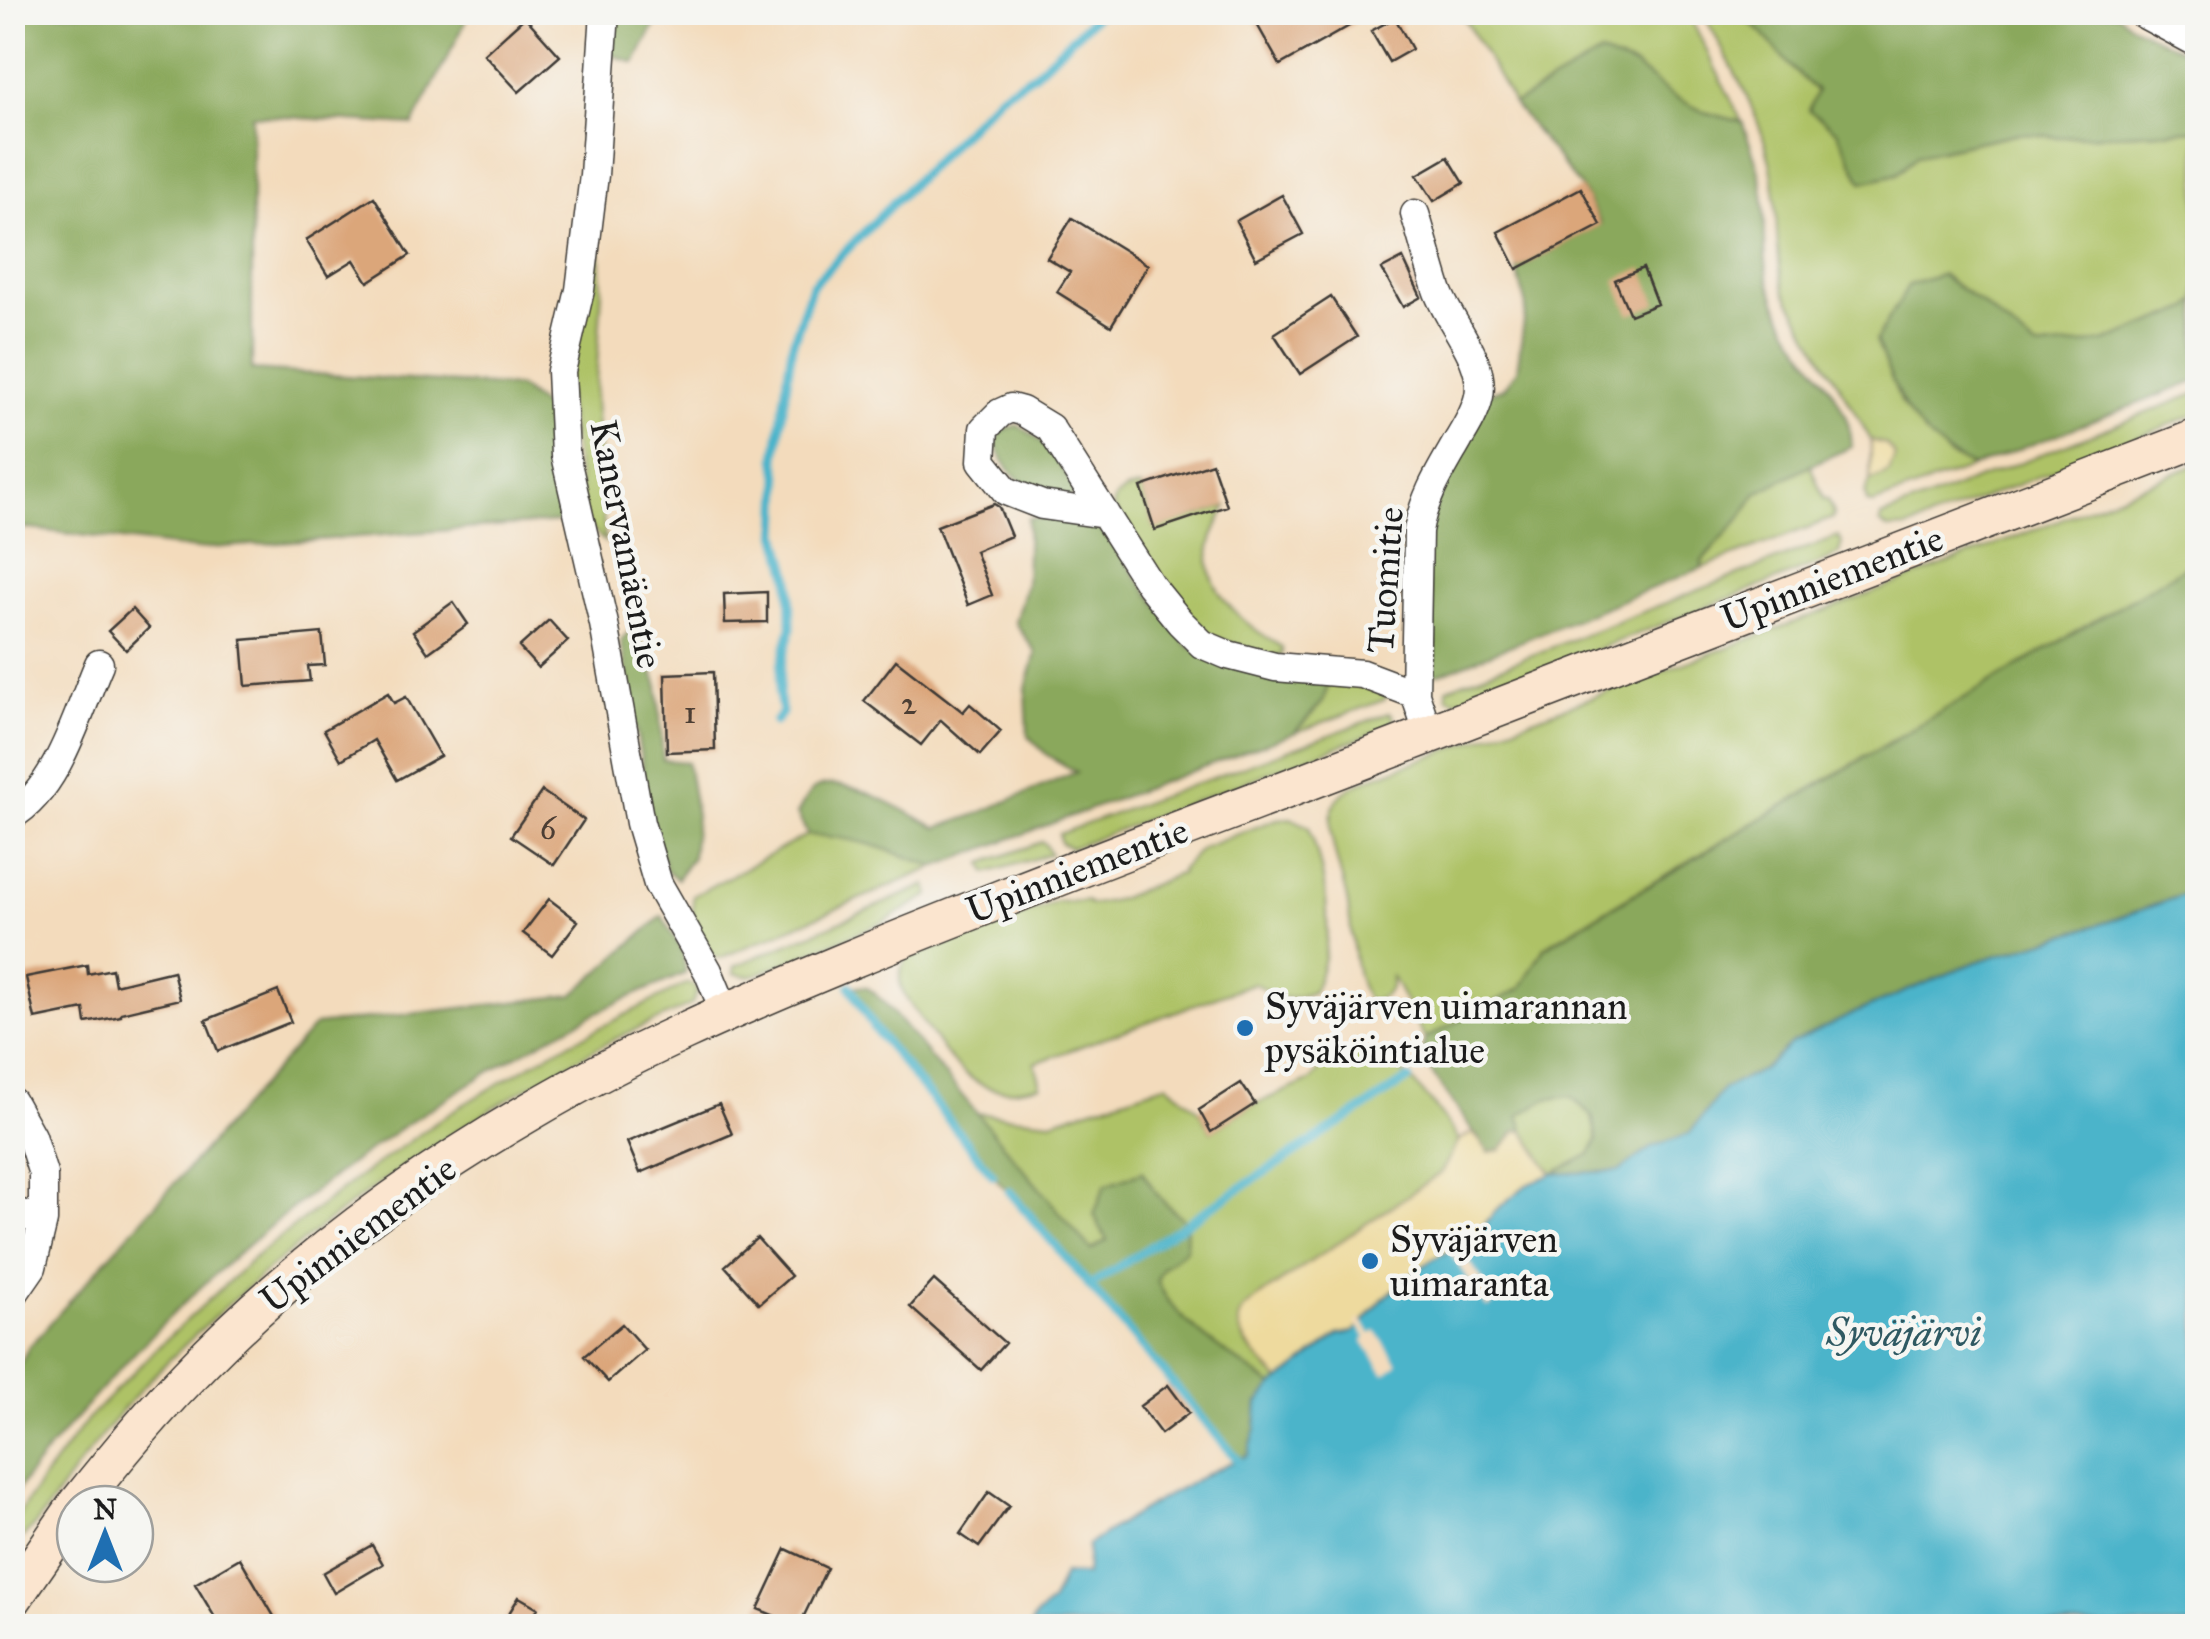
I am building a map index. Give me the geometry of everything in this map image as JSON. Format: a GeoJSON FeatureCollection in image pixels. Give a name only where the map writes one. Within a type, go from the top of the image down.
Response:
{"type":"FeatureCollection","features":[{"type":"Feature","properties":{"kind":"main road","name":"Upinniementie"},"geometry":{"type":"LineString","coordinates":[[94,1484],[189,1375],[261,1305],[367,1219],[530,1111],[618,1064],[726,1012],[981,906],[2198,438]]}},
{"type":"Feature","properties":{"kind":"main road","name":"Upinniementie"},"geometry":{"type":"LineString","coordinates":[[15,1590],[55,1535]]}},
{"type":"Feature","properties":{"kind":"street","name":"Kanervamäentie"},"geometry":{"type":"LineString","coordinates":[[604,12],[592,194],[580,290],[561,371],[565,455],[604,624],[644,838],[658,884],[708,971],[726,1012]]}},
{"type":"Feature","properties":{"kind":"street"},"geometry":{"type":"LineString","coordinates":[[2140,12],[2198,43]]}},
{"type":"Feature","properties":{"kind":"street","name":"Tuomitie"},"geometry":{"type":"LineString","coordinates":[[1415,214],[1437,291],[1477,366],[1480,394],[1470,421],[1430,489],[1418,531],[1414,694],[1429,735]]}},
{"type":"Feature","properties":{"kind":"street"},"geometry":{"type":"LineString","coordinates":[[1105,514],[1042,505],[1006,492],[982,461],[984,429],[1000,413],[1012,408],[1050,428],[1105,514],[1150,585],[1202,644],[1275,667],[1362,674],[1414,694]]}},
{"type":"Feature","properties":{"kind":"street"},"geometry":{"type":"LineString","coordinates":[[12,814],[23,809],[70,740],[99,664]]}},
{"type":"Feature","properties":{"kind":"street"},"geometry":{"type":"LineString","coordinates":[[12,1102],[31,1136],[43,1174],[43,1221],[32,1267],[12,1296]]}},
{"type":"Feature","properties":{"kind":"street"},"geometry":{"type":"LineString","coordinates":[[12,1211],[43,1221]]}},
{"type":"Feature","properties":{"kind":"green space"},"geometry":{"type":"Polygon","coordinates":[[[13,13],[470,13],[413,125],[252,115],[252,370],[519,387],[546,409],[559,450],[570,521],[197,549],[13,527],[13,13]]]}},
{"type":"Feature","properties":{"kind":"green space"},"geometry":{"type":"Polygon","coordinates":[[[612,13],[661,13],[635,63],[609,54],[612,13]]]}},
{"type":"Feature","properties":{"kind":"green space"},"geometry":{"type":"Polygon","coordinates":[[[1461,13],[1688,13],[1742,122],[1704,112],[1671,95],[1635,66],[1600,54],[1514,104],[1461,13]]]}},
{"type":"Feature","properties":{"kind":"green space"},"geometry":{"type":"Polygon","coordinates":[[[1703,13],[1738,13],[1817,91],[1810,110],[1837,131],[1862,182],[1897,174],[1917,155],[2019,133],[2058,137],[2197,130],[2197,300],[2190,308],[2104,342],[2036,349],[1942,275],[1909,285],[1877,341],[1901,403],[1949,456],[1973,467],[1873,504],[1867,502],[1865,493],[1870,481],[1888,472],[1886,444],[1871,440],[1785,293],[1773,178],[1765,142],[1741,85],[1703,13]]]}},
{"type":"Feature","properties":{"kind":"green space"},"geometry":{"type":"Polygon","coordinates":[[[1738,13],[2116,13],[2133,26],[2197,57],[2197,130],[2058,137],[2019,133],[1917,155],[1897,174],[1862,182],[1837,131],[1809,110],[1817,91],[1738,13]]]}},
{"type":"Feature","properties":{"kind":"green space"},"geometry":{"type":"Polygon","coordinates":[[[1600,54],[1635,66],[1671,95],[1704,112],[1742,122],[1762,184],[1772,290],[1796,340],[1837,398],[1850,429],[1852,447],[1757,493],[1702,561],[1702,568],[1433,674],[1428,669],[1422,532],[1483,395],[1504,388],[1517,370],[1526,307],[1517,269],[1601,224],[1581,188],[1514,104],[1600,54]]]}},
{"type":"Feature","properties":{"kind":"green space"},"geometry":{"type":"Polygon","coordinates":[[[596,194],[602,289],[595,399],[605,542],[585,523],[565,389],[596,194]]]}},
{"type":"Feature","properties":{"kind":"green space"},"geometry":{"type":"Polygon","coordinates":[[[1941,275],[2036,349],[2104,342],[2190,308],[2197,300],[2197,381],[1973,467],[1952,456],[1921,430],[1901,399],[1876,340],[1909,285],[1941,275]]]}},
{"type":"Feature","properties":{"kind":"green space"},"geometry":{"type":"Polygon","coordinates":[[[2197,393],[2197,414],[1908,528],[1888,529],[1880,523],[1881,517],[2197,393]]]}},
{"type":"Feature","properties":{"kind":"green space"},"geometry":{"type":"Polygon","coordinates":[[[1017,425],[1045,446],[1077,494],[1057,497],[1038,492],[1012,473],[996,443],[1001,431],[1017,425]]]}},
{"type":"Feature","properties":{"kind":"green space"},"geometry":{"type":"Polygon","coordinates":[[[2197,464],[2197,560],[1544,947],[1521,988],[1425,1039],[1391,975],[1391,987],[1385,995],[1374,1001],[1366,998],[1355,964],[1348,905],[1331,834],[1334,806],[1349,789],[1887,587],[2197,464]]]}},
{"type":"Feature","properties":{"kind":"green space"},"geometry":{"type":"Polygon","coordinates":[[[1810,465],[1833,518],[1702,568],[1702,562],[1757,493],[1810,465]]]}},
{"type":"Feature","properties":{"kind":"green space"},"geometry":{"type":"Polygon","coordinates":[[[1141,487],[1155,529],[1227,506],[1211,543],[1212,577],[1228,605],[1282,647],[1282,655],[1271,656],[1213,637],[1180,610],[1113,506],[1116,497],[1126,490],[1141,487]]]}},
{"type":"Feature","properties":{"kind":"green space"},"geometry":{"type":"Polygon","coordinates":[[[1028,518],[1069,519],[1097,529],[1106,535],[1189,647],[1329,681],[1323,701],[1294,733],[935,867],[858,842],[808,835],[797,814],[811,791],[827,785],[876,796],[937,828],[1076,772],[1047,755],[1028,736],[1026,688],[1036,653],[1015,622],[1026,583],[1028,518]]]}},
{"type":"Feature","properties":{"kind":"green space"},"geometry":{"type":"Polygon","coordinates":[[[1838,536],[1842,543],[1839,553],[1828,560],[1469,699],[1447,697],[1447,688],[1838,536]]]}},
{"type":"Feature","properties":{"kind":"green space"},"geometry":{"type":"Polygon","coordinates":[[[2197,560],[2197,890],[1976,962],[1792,1043],[1764,1069],[1723,1089],[1690,1133],[1652,1147],[1620,1171],[1552,1174],[1590,1154],[1597,1140],[1592,1116],[1571,1096],[1547,1099],[1519,1115],[1524,1131],[1516,1131],[1501,1150],[1488,1152],[1421,1058],[1425,1039],[1521,988],[1544,948],[2197,560]]]}},
{"type":"Feature","properties":{"kind":"green space"},"geometry":{"type":"Polygon","coordinates":[[[629,632],[644,645],[658,686],[663,760],[687,762],[696,816],[692,857],[677,879],[666,870],[651,819],[621,640],[629,632]]]}},
{"type":"Feature","properties":{"kind":"green space"},"geometry":{"type":"Polygon","coordinates":[[[1329,681],[1366,683],[1387,695],[1384,700],[1294,733],[1323,702],[1329,681]]]}},
{"type":"Feature","properties":{"kind":"green space"},"geometry":{"type":"Polygon","coordinates":[[[1389,713],[1393,721],[1384,729],[1071,848],[1060,843],[1059,834],[1389,713]]]}},
{"type":"Feature","properties":{"kind":"green space"},"geometry":{"type":"Polygon","coordinates":[[[1291,818],[1309,827],[1325,888],[1325,952],[1313,992],[1282,998],[1254,983],[1035,1063],[1041,1085],[1006,1090],[982,1085],[960,1070],[902,990],[900,975],[906,959],[1056,902],[1086,901],[1090,905],[1119,899],[1181,873],[1202,848],[1277,819],[1291,818]]]}},
{"type":"Feature","properties":{"kind":"green space"},"geometry":{"type":"Polygon","coordinates":[[[807,835],[840,836],[935,867],[720,958],[710,955],[693,927],[693,896],[807,835]]]}},
{"type":"Feature","properties":{"kind":"green space"},"geometry":{"type":"Polygon","coordinates":[[[1042,842],[1050,854],[987,873],[983,863],[1042,842]]]}},
{"type":"Feature","properties":{"kind":"green space"},"geometry":{"type":"Polygon","coordinates":[[[927,885],[930,895],[882,923],[758,974],[734,973],[735,966],[927,885]]]}},
{"type":"Feature","properties":{"kind":"green space"},"geometry":{"type":"Polygon","coordinates":[[[662,916],[683,953],[686,973],[602,1010],[522,1053],[455,1093],[326,1182],[207,1281],[152,1335],[54,1443],[13,1497],[13,1379],[28,1348],[315,1025],[573,995],[662,916]]]}},
{"type":"Feature","properties":{"kind":"green space"},"geometry":{"type":"Polygon","coordinates":[[[686,984],[697,990],[692,1004],[603,1045],[486,1112],[374,1187],[268,1270],[143,1387],[65,1484],[55,1484],[55,1497],[37,1522],[13,1544],[13,1523],[87,1420],[257,1255],[451,1112],[552,1052],[686,984]]]}},
{"type":"Feature","properties":{"kind":"green space"},"geometry":{"type":"Polygon","coordinates":[[[850,986],[867,987],[884,1002],[1091,1250],[1107,1240],[1094,1215],[1105,1185],[1142,1172],[1160,1198],[1187,1223],[1186,1249],[1163,1268],[1157,1280],[1165,1296],[1191,1326],[1273,1386],[1258,1403],[1248,1455],[1238,1460],[993,1175],[873,1027],[850,986]]]}},
{"type":"Feature","properties":{"kind":"green space"},"geometry":{"type":"Polygon","coordinates":[[[1344,1055],[1375,1057],[1398,1069],[1422,1091],[1459,1140],[1441,1173],[1263,1294],[1238,1320],[1246,1345],[1280,1381],[1273,1386],[1191,1326],[1165,1296],[1157,1280],[1187,1223],[1160,1198],[1142,1172],[1107,1240],[1091,1251],[975,1113],[1051,1121],[1168,1084],[1199,1110],[1211,1131],[1255,1104],[1311,1080],[1327,1060],[1344,1055]]]}},
{"type":"Feature","properties":{"kind":"green space"},"geometry":{"type":"Polygon","coordinates":[[[1572,1096],[1592,1116],[1597,1140],[1590,1154],[1552,1174],[1524,1131],[1519,1115],[1547,1099],[1572,1096]]]}},
{"type":"Feature","properties":{"kind":"sand"},"geometry":{"type":"Polygon","coordinates":[[[1871,440],[1886,444],[1895,456],[1889,472],[1870,481],[1871,440]]]}},
{"type":"Feature","properties":{"kind":"sand","name":"Syväjärven uimaranta"},"geometry":{"type":"Polygon","coordinates":[[[1516,1131],[1524,1131],[1552,1174],[1525,1186],[1496,1210],[1470,1243],[1440,1255],[1383,1299],[1354,1332],[1338,1335],[1280,1381],[1245,1341],[1239,1323],[1244,1309],[1441,1173],[1459,1140],[1473,1133],[1489,1152],[1501,1150],[1516,1131]]]}},
{"type":"Feature","properties":{"kind":"water","name":"Syväjärvi"},"geometry":{"type":"Polygon","coordinates":[[[2197,890],[2197,1626],[1030,1626],[1052,1602],[1064,1574],[1086,1575],[1088,1545],[1166,1496],[1248,1455],[1258,1403],[1273,1386],[1338,1335],[1354,1332],[1383,1299],[1420,1268],[1470,1243],[1496,1210],[1525,1186],[1552,1174],[1620,1171],[1652,1147],[1690,1133],[1723,1089],[1764,1069],[1792,1043],[1861,1010],[1976,962],[2197,890]]]}},
{"type":"Feature","properties":{"kind":"pier"},"geometry":{"type":"Polygon","coordinates":[[[1457,1243],[1497,1301],[1487,1308],[1446,1247],[1457,1243]]]}},
{"type":"Feature","properties":{"kind":"pier"},"geometry":{"type":"Polygon","coordinates":[[[1360,1318],[1371,1334],[1376,1331],[1398,1364],[1385,1374],[1363,1341],[1366,1337],[1355,1323],[1360,1318]]]}},
{"type":"Feature","properties":{"kind":"building"},"geometry":{"type":"Polygon","coordinates":[[[1266,12],[1374,12],[1280,65],[1254,19],[1266,12]]]}},
{"type":"Feature","properties":{"kind":"building"},"geometry":{"type":"Polygon","coordinates":[[[525,17],[560,56],[519,92],[484,54],[525,17]]]}},
{"type":"Feature","properties":{"kind":"building"},"geometry":{"type":"Polygon","coordinates":[[[1395,18],[1412,49],[1389,62],[1371,31],[1395,18]]]}},
{"type":"Feature","properties":{"kind":"building"},"geometry":{"type":"Polygon","coordinates":[[[1448,157],[1464,183],[1434,201],[1417,175],[1448,157]]]}},
{"type":"Feature","properties":{"kind":"building"},"geometry":{"type":"Polygon","coordinates":[[[1581,188],[1601,225],[1517,269],[1498,232],[1581,188]]]}},
{"type":"Feature","properties":{"kind":"building"},"geometry":{"type":"Polygon","coordinates":[[[1282,195],[1303,234],[1256,259],[1236,221],[1282,195]]]}},
{"type":"Feature","properties":{"kind":"building"},"geometry":{"type":"Polygon","coordinates":[[[374,197],[410,255],[368,282],[354,260],[328,276],[306,240],[374,197]]]}},
{"type":"Feature","properties":{"kind":"building"},"geometry":{"type":"Polygon","coordinates":[[[1072,218],[1148,265],[1111,326],[1057,292],[1070,272],[1047,258],[1072,218]]]}},
{"type":"Feature","properties":{"kind":"building"},"geometry":{"type":"Polygon","coordinates":[[[1403,258],[1421,297],[1403,307],[1382,269],[1403,258]]]}},
{"type":"Feature","properties":{"kind":"building"},"geometry":{"type":"Polygon","coordinates":[[[1643,268],[1657,304],[1630,315],[1615,280],[1643,268]]]}},
{"type":"Feature","properties":{"kind":"building"},"geometry":{"type":"Polygon","coordinates":[[[1331,297],[1357,337],[1300,374],[1274,334],[1331,297]]]}},
{"type":"Feature","properties":{"kind":"building"},"geometry":{"type":"Polygon","coordinates":[[[1212,463],[1227,506],[1155,530],[1141,487],[1212,463]]]}},
{"type":"Feature","properties":{"kind":"building"},"geometry":{"type":"Polygon","coordinates":[[[994,504],[999,507],[1011,536],[975,551],[992,595],[968,605],[937,526],[994,504]]]}},
{"type":"Feature","properties":{"kind":"building"},"geometry":{"type":"Polygon","coordinates":[[[767,592],[767,622],[725,623],[724,594],[767,592]]]}},
{"type":"Feature","properties":{"kind":"building"},"geometry":{"type":"Polygon","coordinates":[[[453,602],[468,624],[428,653],[413,631],[453,602]]]}},
{"type":"Feature","properties":{"kind":"building"},"geometry":{"type":"Polygon","coordinates":[[[132,609],[149,628],[126,650],[108,631],[132,609]]]}},
{"type":"Feature","properties":{"kind":"building"},"geometry":{"type":"Polygon","coordinates":[[[549,620],[568,641],[538,668],[519,647],[549,620]]]}},
{"type":"Feature","properties":{"kind":"building"},"geometry":{"type":"Polygon","coordinates":[[[322,633],[325,665],[308,666],[310,681],[246,686],[242,640],[322,633]]]}},
{"type":"Feature","properties":{"kind":"building"},"geometry":{"type":"Polygon","coordinates":[[[896,660],[963,712],[970,704],[1001,731],[980,755],[941,720],[921,745],[864,701],[896,660]]]}},
{"type":"Feature","properties":{"kind":"building"},"geometry":{"type":"Polygon","coordinates":[[[713,672],[715,750],[667,752],[665,674],[713,672]]]}},
{"type":"Feature","properties":{"kind":"building"},"geometry":{"type":"Polygon","coordinates":[[[388,693],[394,703],[406,697],[440,756],[397,780],[374,740],[341,760],[324,730],[388,693]]]}},
{"type":"Feature","properties":{"kind":"building"},"geometry":{"type":"Polygon","coordinates":[[[542,791],[584,820],[554,865],[511,836],[542,791]]]}},
{"type":"Feature","properties":{"kind":"building"},"geometry":{"type":"Polygon","coordinates":[[[549,899],[578,921],[552,955],[523,933],[549,899]]]}},
{"type":"Feature","properties":{"kind":"building"},"geometry":{"type":"Polygon","coordinates":[[[87,965],[88,974],[112,969],[115,985],[173,971],[180,999],[86,1023],[84,1009],[35,1019],[26,977],[87,965]]]}},
{"type":"Feature","properties":{"kind":"building"},"geometry":{"type":"Polygon","coordinates":[[[278,991],[291,1022],[218,1051],[206,1020],[278,991]]]}},
{"type":"Feature","properties":{"kind":"building"},"geometry":{"type":"Polygon","coordinates":[[[1241,1083],[1255,1104],[1211,1132],[1199,1110],[1241,1083]]]}},
{"type":"Feature","properties":{"kind":"building"},"geometry":{"type":"Polygon","coordinates":[[[719,1104],[732,1134],[640,1173],[627,1142],[719,1104]]]}},
{"type":"Feature","properties":{"kind":"building"},"geometry":{"type":"Polygon","coordinates":[[[757,1238],[791,1276],[759,1304],[725,1266],[757,1238]]]}},
{"type":"Feature","properties":{"kind":"building"},"geometry":{"type":"Polygon","coordinates":[[[934,1280],[1005,1343],[981,1370],[910,1307],[934,1280]]]}},
{"type":"Feature","properties":{"kind":"building"},"geometry":{"type":"Polygon","coordinates":[[[622,1324],[645,1350],[608,1382],[584,1356],[622,1324]]]}},
{"type":"Feature","properties":{"kind":"building"},"geometry":{"type":"Polygon","coordinates":[[[1168,1385],[1189,1413],[1161,1434],[1140,1406],[1168,1385]]]}},
{"type":"Feature","properties":{"kind":"building"},"geometry":{"type":"Polygon","coordinates":[[[989,1492],[1009,1506],[979,1547],[960,1534],[989,1492]]]}},
{"type":"Feature","properties":{"kind":"building"},"geometry":{"type":"Polygon","coordinates":[[[372,1545],[383,1564],[334,1593],[323,1573],[372,1545]]]}},
{"type":"Feature","properties":{"kind":"building"},"geometry":{"type":"Polygon","coordinates":[[[786,1549],[827,1568],[799,1626],[758,1609],[786,1549]]]}},
{"type":"Feature","properties":{"kind":"building"},"geometry":{"type":"Polygon","coordinates":[[[240,1558],[275,1618],[260,1626],[220,1626],[195,1584],[240,1558]]]}},
{"type":"Feature","properties":{"kind":"building"},"geometry":{"type":"Polygon","coordinates":[[[519,1597],[538,1608],[527,1626],[501,1626],[519,1597]]]}},
{"type":"Feature","properties":{"kind":"waterway"},"geometry":{"type":"LineString","coordinates":[[775,722],[782,713],[781,666],[791,628],[790,579],[778,533],[780,483],[776,457],[792,346],[812,285],[1000,95],[1033,75],[1100,12]]}},
{"type":"Feature","properties":{"kind":"waterway"},"geometry":{"type":"LineString","coordinates":[[850,986],[873,1027],[993,1175]]}},
{"type":"Feature","properties":{"kind":"waterway"},"geometry":{"type":"LineString","coordinates":[[1089,1286],[1409,1079]]}},
{"type":"Feature","properties":{"kind":"waterway"},"geometry":{"type":"LineString","coordinates":[[1009,1191],[1238,1460]]}},
{"type":"Feature","properties":{"kind":"place","name":"Syväjärven uimarannan pysäköintialue"},"geometry":{"type":"Point","coordinates":[1245,1028]}},
{"type":"Feature","properties":{"kind":"place","name":"Syväjärven uimaranta"},"geometry":{"type":"Point","coordinates":[1370,1261]}}]}
